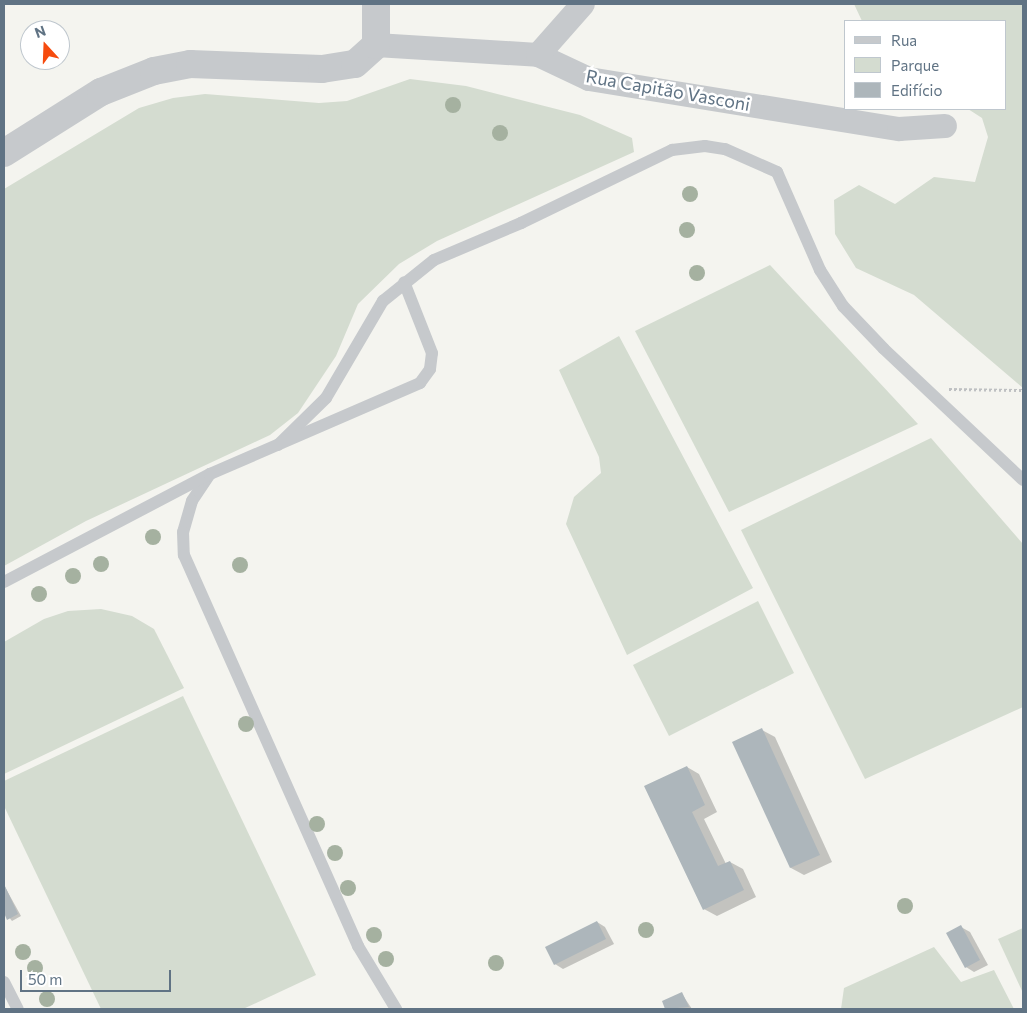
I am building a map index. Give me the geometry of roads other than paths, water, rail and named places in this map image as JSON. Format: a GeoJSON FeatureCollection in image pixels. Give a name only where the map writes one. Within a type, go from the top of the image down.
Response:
{"type":"FeatureCollection","features":[{"type":"Feature","properties":{"kind":"street"},"geometry":{"type":"LineString","coordinates":[[4,152],[101,92],[154,71],[190,64],[322,69],[355,64],[376,45],[376,4]]}},
{"type":"Feature","properties":{"kind":"street"},"geometry":{"type":"LineString","coordinates":[[532,55],[561,4]]}},
{"type":"Feature","properties":{"kind":"street"},"geometry":{"type":"LineString","coordinates":[[532,55],[583,4]]}},
{"type":"Feature","properties":{"kind":"street","name":"Rua Capitão Vasconi"},"geometry":{"type":"LineString","coordinates":[[376,45],[532,55],[589,79],[899,129],[945,126]]}},
{"type":"Feature","properties":{"kind":"lane"},"geometry":{"type":"LineString","coordinates":[[278,445],[326,398],[367,323],[383,301],[404,282],[434,260],[521,223],[672,150],[706,146],[725,149],[777,172],[820,270],[843,306],[1023,480]]}},
{"type":"Feature","properties":{"kind":"lane"},"geometry":{"type":"LineString","coordinates":[[4,582],[210,474],[420,383],[430,369],[432,353],[404,282]]}},
{"type":"Feature","properties":{"kind":"lane"},"geometry":{"type":"LineString","coordinates":[[210,474],[192,501],[183,532],[184,555],[358,946],[396,1009]]}},
{"type":"Feature","properties":{"kind":"lane"},"geometry":{"type":"LineString","coordinates":[[4,982],[18,1009]]}}]}
